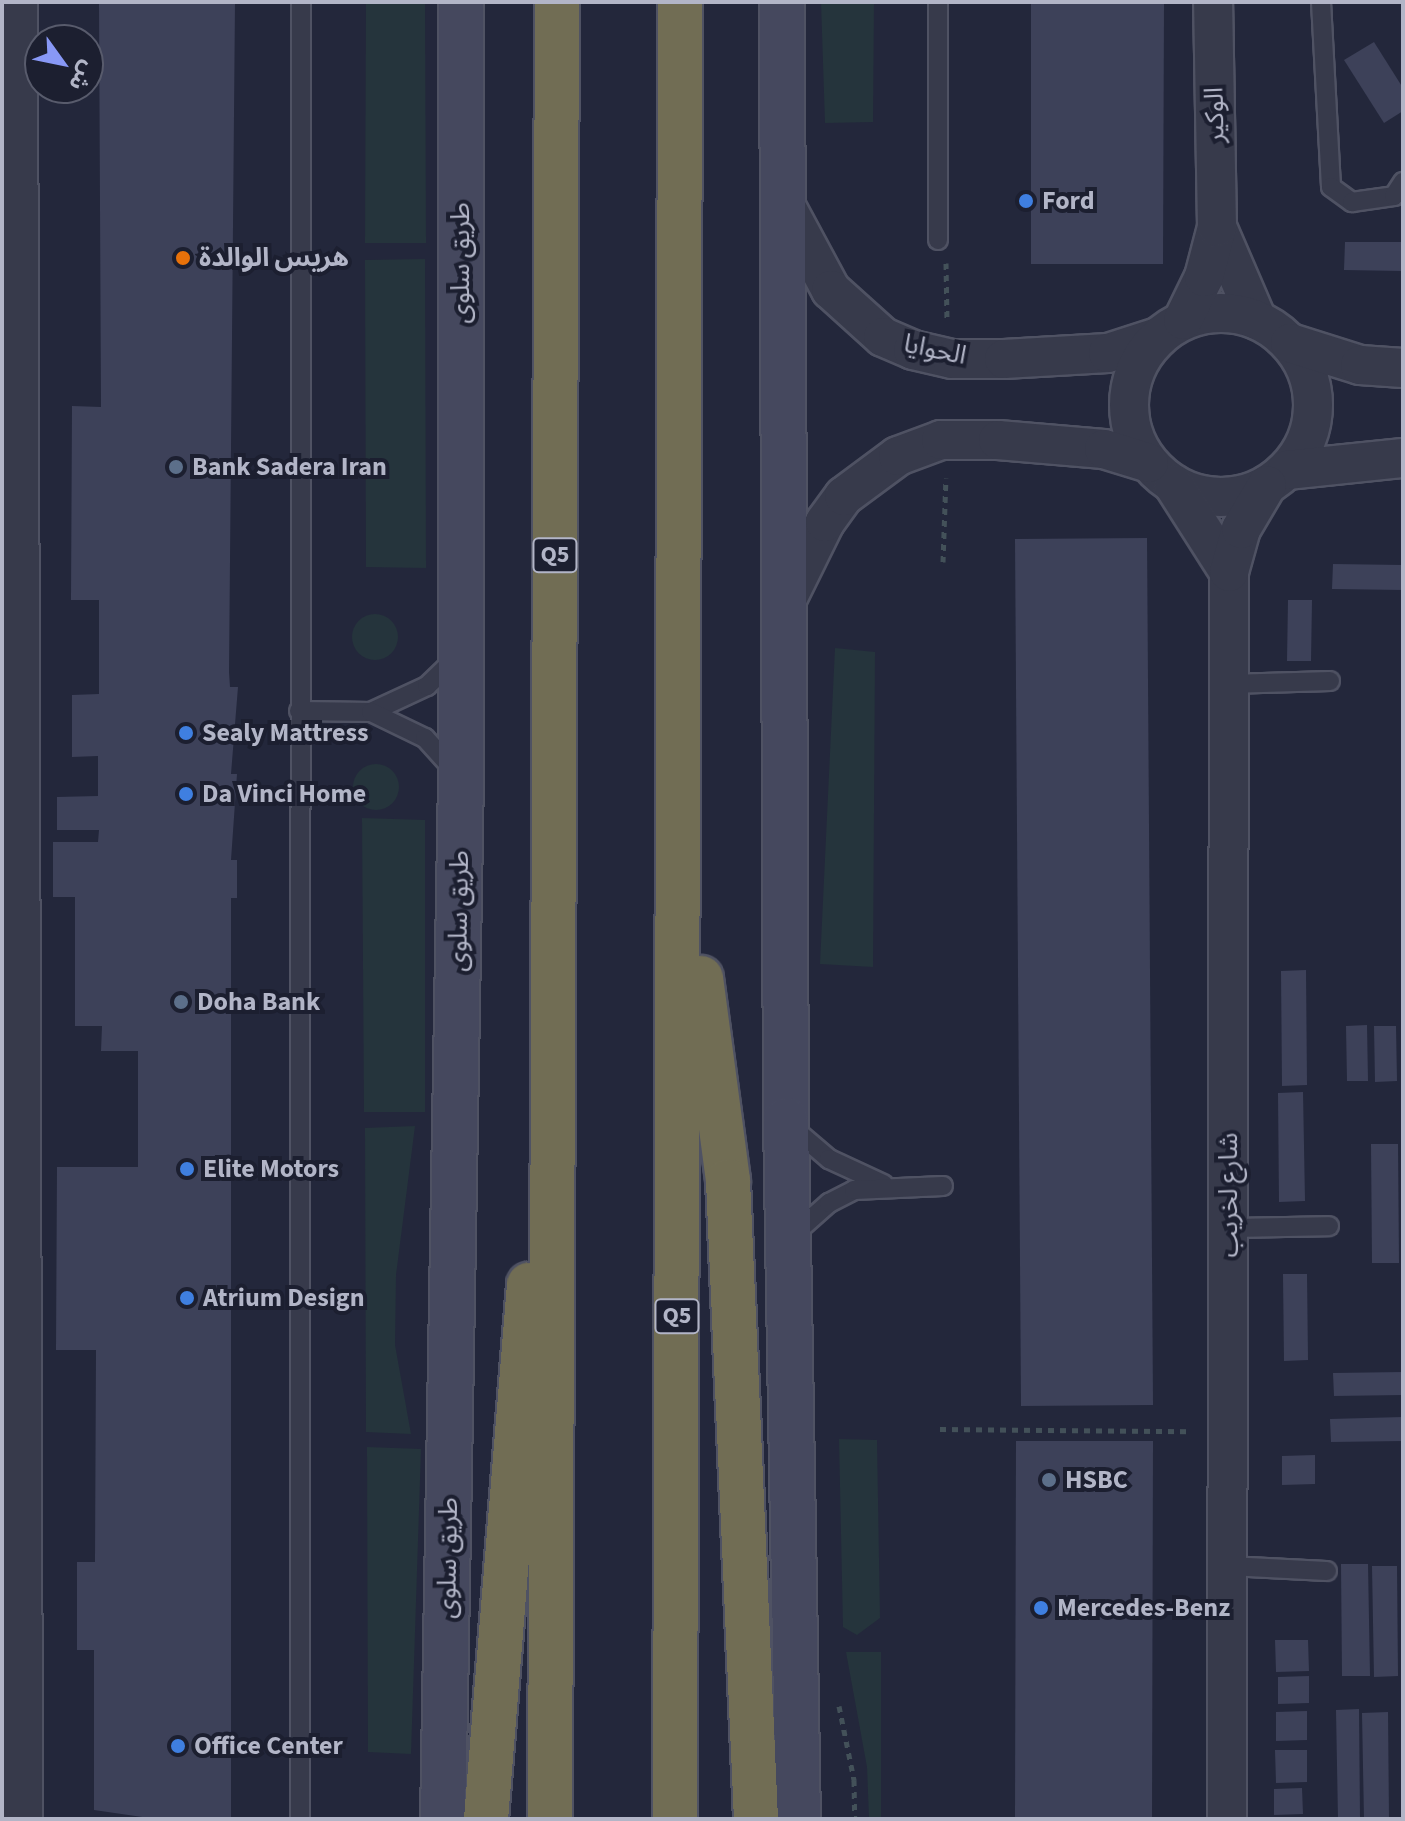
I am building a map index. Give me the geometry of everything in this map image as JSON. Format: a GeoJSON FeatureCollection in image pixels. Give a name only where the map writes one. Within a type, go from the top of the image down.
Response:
{"type":"FeatureCollection","features":[{"type":"Feature","properties":{"kind":"highway","name":"Q5"},"geometry":{"type":"LineString","coordinates":[[550,1819],[557,2]]}},
{"type":"Feature","properties":{"kind":"highway","name":"Q5"},"geometry":{"type":"LineString","coordinates":[[675,1819],[680,2]]}},
{"type":"Feature","properties":{"kind":"highway"},"geometry":{"type":"LineString","coordinates":[[679,813],[728,1181],[756,1819]]}},
{"type":"Feature","properties":{"kind":"highway"},"geometry":{"type":"LineString","coordinates":[[486,1819],[520,1358],[553,1108]]}},
{"type":"Feature","properties":{"kind":"main road","name":"طريق سلوى"},"geometry":{"type":"LineString","coordinates":[[443,1819],[461,780],[461,2]]}},
{"type":"Feature","properties":{"kind":"main road"},"geometry":{"type":"LineString","coordinates":[[782,2],[786,1120],[798,1819]]}},
{"type":"Feature","properties":{"kind":"street"},"geometry":{"type":"LineString","coordinates":[[18,2],[10,487],[13,1206],[23,1819]]}},
{"type":"Feature","properties":{"kind":"street","name":"الوكير"},"geometry":{"type":"LineString","coordinates":[[1171,329],[1204,277],[1217,227],[1213,2]]}},
{"type":"Feature","properties":{"kind":"street","name":"الحوايا"},"geometry":{"type":"LineString","coordinates":[[782,200],[831,290],[883,337],[942,356],[1108,353],[1171,329]]}},
{"type":"Feature","properties":{"kind":"street","name":"الوكير"},"geometry":{"type":"LineString","coordinates":[[1217,227],[1257,320]]}},
{"type":"Feature","properties":{"kind":"street"},"geometry":{"type":"LineString","coordinates":[[1229,572],[1133,433],[1129,399],[1138,366],[1171,329],[1233,313],[1257,320],[1290,343],[1360,365],[1403,368]]}},
{"type":"Feature","properties":{"kind":"street"},"geometry":{"type":"LineString","coordinates":[[1277,478],[1301,451],[1314,407],[1311,384],[1290,343]]}},
{"type":"Feature","properties":{"kind":"street"},"geometry":{"type":"LineString","coordinates":[[786,601],[825,522],[844,496],[898,456],[941,440],[1104,449],[1220,498],[1277,478],[1403,458]]}},
{"type":"Feature","properties":{"kind":"street","name":"شارع لخريب"},"geometry":{"type":"LineString","coordinates":[[1227,1819],[1229,572],[1241,529],[1277,478]]}},
{"type":"Feature","properties":{"kind":"lane"},"geometry":{"type":"LineString","coordinates":[[300,1819],[301,2]]}},
{"type":"Feature","properties":{"kind":"lane"},"geometry":{"type":"LineString","coordinates":[[938,2],[938,240]]}},
{"type":"Feature","properties":{"kind":"lane"},"geometry":{"type":"LineString","coordinates":[[1314,4],[1331,187],[1352,202],[1394,196],[1403,182]]}},
{"type":"Feature","properties":{"kind":"lane"},"geometry":{"type":"LineString","coordinates":[[371,712],[427,686],[460,652]]}},
{"type":"Feature","properties":{"kind":"lane"},"geometry":{"type":"LineString","coordinates":[[1229,684],[1330,681]]}},
{"type":"Feature","properties":{"kind":"lane"},"geometry":{"type":"LineString","coordinates":[[299,711],[371,712],[425,738],[461,780]]}},
{"type":"Feature","properties":{"kind":"lane"},"geometry":{"type":"LineString","coordinates":[[786,1120],[829,1159],[886,1185]]}},
{"type":"Feature","properties":{"kind":"lane"},"geometry":{"type":"LineString","coordinates":[[788,1241],[829,1203],[854,1190],[886,1185],[943,1186]]}},
{"type":"Feature","properties":{"kind":"lane"},"geometry":{"type":"LineString","coordinates":[[1229,1228],[1329,1226]]}},
{"type":"Feature","properties":{"kind":"lane"},"geometry":{"type":"LineString","coordinates":[[1228,1566],[1327,1571]]}},
{"type":"Feature","properties":{"kind":"path"},"geometry":{"type":"LineString","coordinates":[[938,240],[948,270],[942,356]]}},
{"type":"Feature","properties":{"kind":"path"},"geometry":{"type":"LineString","coordinates":[[941,440],[947,481],[943,562]]}},
{"type":"Feature","properties":{"kind":"path"},"geometry":{"type":"LineString","coordinates":[[940,1429],[1228,1432]]}},
{"type":"Feature","properties":{"kind":"path"},"geometry":{"type":"LineString","coordinates":[[838,1701],[854,1780],[855,1819]]}},
{"type":"Feature","properties":{"kind":"shaded area"},"geometry":{"type":"Polygon","coordinates":[[[366,2],[425,2],[426,243],[365,243],[366,2]]]}},
{"type":"Feature","properties":{"kind":"shaded area"},"geometry":{"type":"Polygon","coordinates":[[[821,2],[874,2],[873,122],[825,123],[821,2]]]}},
{"type":"Feature","properties":{"kind":"shaded area"},"geometry":{"type":"Polygon","coordinates":[[[425,259],[426,568],[366,567],[365,260],[425,259]]]}},
{"type":"Feature","properties":{"kind":"shaded area"},"geometry":{"type":"Polygon","coordinates":[[[375,614],[391,621],[398,637],[391,653],[375,660],[359,653],[352,637],[359,621],[375,614]]]}},
{"type":"Feature","properties":{"kind":"shaded area"},"geometry":{"type":"Polygon","coordinates":[[[835,648],[875,652],[873,967],[820,964],[835,648]]]}},
{"type":"Feature","properties":{"kind":"shaded area"},"geometry":{"type":"Polygon","coordinates":[[[376,764],[392,771],[399,787],[392,803],[376,810],[360,803],[353,787],[360,771],[376,764]]]}},
{"type":"Feature","properties":{"kind":"shaded area"},"geometry":{"type":"Polygon","coordinates":[[[362,818],[425,820],[425,1112],[364,1112],[362,818]]]}},
{"type":"Feature","properties":{"kind":"shaded area"},"geometry":{"type":"Polygon","coordinates":[[[415,1126],[396,1275],[395,1345],[411,1434],[366,1432],[365,1128],[415,1126]]]}},
{"type":"Feature","properties":{"kind":"shaded area"},"geometry":{"type":"Polygon","coordinates":[[[839,1439],[877,1440],[880,1618],[857,1635],[843,1627],[839,1439]]]}},
{"type":"Feature","properties":{"kind":"shaded area"},"geometry":{"type":"Polygon","coordinates":[[[367,1447],[421,1449],[411,1754],[368,1752],[367,1447]]]}},
{"type":"Feature","properties":{"kind":"shaded area"},"geometry":{"type":"Polygon","coordinates":[[[846,1652],[881,1652],[881,1819],[869,1819],[867,1767],[846,1652]]]}},
{"type":"Feature","properties":{"kind":"building"},"geometry":{"type":"Polygon","coordinates":[[[99,2],[235,2],[229,672],[230,687],[238,687],[231,774],[237,774],[231,860],[237,860],[237,898],[231,898],[231,1819],[156,1819],[94,1810],[94,1650],[77,1650],[77,1562],[95,1562],[96,1350],[56,1350],[57,1167],[138,1167],[138,1051],[101,1051],[102,1026],[75,1026],[75,897],[53,897],[53,842],[98,842],[99,830],[57,830],[57,797],[98,796],[98,756],[72,757],[72,695],[99,694],[99,600],[71,600],[72,406],[101,407],[100,104],[104,104],[104,24],[99,24],[99,2]]]}},
{"type":"Feature","properties":{"kind":"building"},"geometry":{"type":"Polygon","coordinates":[[[1031,2],[1164,2],[1163,264],[1031,264],[1031,2]]]}},
{"type":"Feature","properties":{"kind":"building"},"geometry":{"type":"Polygon","coordinates":[[[1374,42],[1403,88],[1403,111],[1384,123],[1344,60],[1374,42]]]}},
{"type":"Feature","properties":{"kind":"building"},"geometry":{"type":"Polygon","coordinates":[[[1345,242],[1403,242],[1403,271],[1344,270],[1345,242]]]}},
{"type":"Feature","properties":{"kind":"building"},"geometry":{"type":"Polygon","coordinates":[[[1147,538],[1153,1405],[1021,1406],[1015,539],[1147,538]]]}},
{"type":"Feature","properties":{"kind":"building"},"geometry":{"type":"Polygon","coordinates":[[[1333,564],[1403,565],[1403,590],[1332,589],[1333,564]]]}},
{"type":"Feature","properties":{"kind":"building"},"geometry":{"type":"Polygon","coordinates":[[[1288,600],[1312,600],[1311,661],[1287,661],[1288,600]]]}},
{"type":"Feature","properties":{"kind":"building"},"geometry":{"type":"Polygon","coordinates":[[[1306,970],[1307,1085],[1282,1086],[1281,971],[1306,970]]]}},
{"type":"Feature","properties":{"kind":"building"},"geometry":{"type":"Polygon","coordinates":[[[1367,1025],[1368,1081],[1347,1081],[1346,1026],[1367,1025]]]}},
{"type":"Feature","properties":{"kind":"building"},"geometry":{"type":"Polygon","coordinates":[[[1374,1026],[1396,1026],[1397,1081],[1375,1082],[1374,1026]]]}},
{"type":"Feature","properties":{"kind":"building"},"geometry":{"type":"Polygon","coordinates":[[[1303,1092],[1305,1201],[1279,1202],[1278,1093],[1303,1092]]]}},
{"type":"Feature","properties":{"kind":"building"},"geometry":{"type":"Polygon","coordinates":[[[1371,1144],[1398,1144],[1399,1263],[1372,1263],[1371,1144]]]}},
{"type":"Feature","properties":{"kind":"building"},"geometry":{"type":"Polygon","coordinates":[[[1283,1274],[1307,1274],[1308,1360],[1284,1361],[1283,1274]]]}},
{"type":"Feature","properties":{"kind":"building"},"geometry":{"type":"Polygon","coordinates":[[[1403,1372],[1403,1395],[1334,1396],[1333,1373],[1403,1372]]]}},
{"type":"Feature","properties":{"kind":"building"},"geometry":{"type":"Polygon","coordinates":[[[1403,1417],[1403,1441],[1331,1442],[1330,1419],[1403,1417]]]}},
{"type":"Feature","properties":{"kind":"building"},"geometry":{"type":"Polygon","coordinates":[[[1016,1441],[1153,1441],[1152,1819],[1015,1819],[1016,1441]]]}},
{"type":"Feature","properties":{"kind":"building"},"geometry":{"type":"Polygon","coordinates":[[[1315,1455],[1315,1484],[1282,1485],[1282,1456],[1315,1455]]]}},
{"type":"Feature","properties":{"kind":"building"},"geometry":{"type":"Polygon","coordinates":[[[1341,1564],[1368,1564],[1370,1676],[1342,1676],[1341,1564]]]}},
{"type":"Feature","properties":{"kind":"building"},"geometry":{"type":"Polygon","coordinates":[[[1372,1566],[1397,1566],[1398,1676],[1374,1677],[1372,1566]]]}},
{"type":"Feature","properties":{"kind":"building"},"geometry":{"type":"Polygon","coordinates":[[[1275,1640],[1308,1640],[1309,1671],[1276,1672],[1275,1640]]]}},
{"type":"Feature","properties":{"kind":"building"},"geometry":{"type":"Polygon","coordinates":[[[1309,1676],[1309,1703],[1278,1704],[1278,1677],[1309,1676]]]}},
{"type":"Feature","properties":{"kind":"building"},"geometry":{"type":"Polygon","coordinates":[[[1359,1709],[1360,1819],[1338,1819],[1336,1710],[1359,1709]]]}},
{"type":"Feature","properties":{"kind":"building"},"geometry":{"type":"Polygon","coordinates":[[[1307,1711],[1307,1740],[1276,1741],[1276,1712],[1307,1711]]]}},
{"type":"Feature","properties":{"kind":"building"},"geometry":{"type":"Polygon","coordinates":[[[1388,1712],[1389,1819],[1364,1819],[1362,1713],[1388,1712]]]}},
{"type":"Feature","properties":{"kind":"building"},"geometry":{"type":"Polygon","coordinates":[[[1275,1750],[1307,1750],[1307,1782],[1276,1783],[1275,1750]]]}},
{"type":"Feature","properties":{"kind":"building"},"geometry":{"type":"Polygon","coordinates":[[[1302,1788],[1303,1814],[1274,1815],[1274,1789],[1302,1788]]]}},
{"type":"Feature","properties":{"kind":"place","name":"Ford"},"geometry":{"type":"Point","coordinates":[1026,201]}},
{"type":"Feature","properties":{"kind":"place","name":"هريس الوالدة"},"geometry":{"type":"Point","coordinates":[183,258]}},
{"type":"Feature","properties":{"kind":"place","name":"Bank Sadera Iran"},"geometry":{"type":"Point","coordinates":[176,467]}},
{"type":"Feature","properties":{"kind":"place","name":"Sealy Mattress"},"geometry":{"type":"Point","coordinates":[186,733]}},
{"type":"Feature","properties":{"kind":"place","name":"Da Vinci Home"},"geometry":{"type":"Point","coordinates":[186,794]}},
{"type":"Feature","properties":{"kind":"place","name":"Doha Bank"},"geometry":{"type":"Point","coordinates":[181,1002]}},
{"type":"Feature","properties":{"kind":"place","name":"Elite Motors"},"geometry":{"type":"Point","coordinates":[187,1169]}},
{"type":"Feature","properties":{"kind":"place","name":"Atrium Design"},"geometry":{"type":"Point","coordinates":[187,1298]}},
{"type":"Feature","properties":{"kind":"place","name":"HSBC"},"geometry":{"type":"Point","coordinates":[1049,1480]}},
{"type":"Feature","properties":{"kind":"place","name":"Mercedes-Benz"},"geometry":{"type":"Point","coordinates":[1041,1608]}},
{"type":"Feature","properties":{"kind":"place","name":"Office Center"},"geometry":{"type":"Point","coordinates":[178,1746]}}]}
